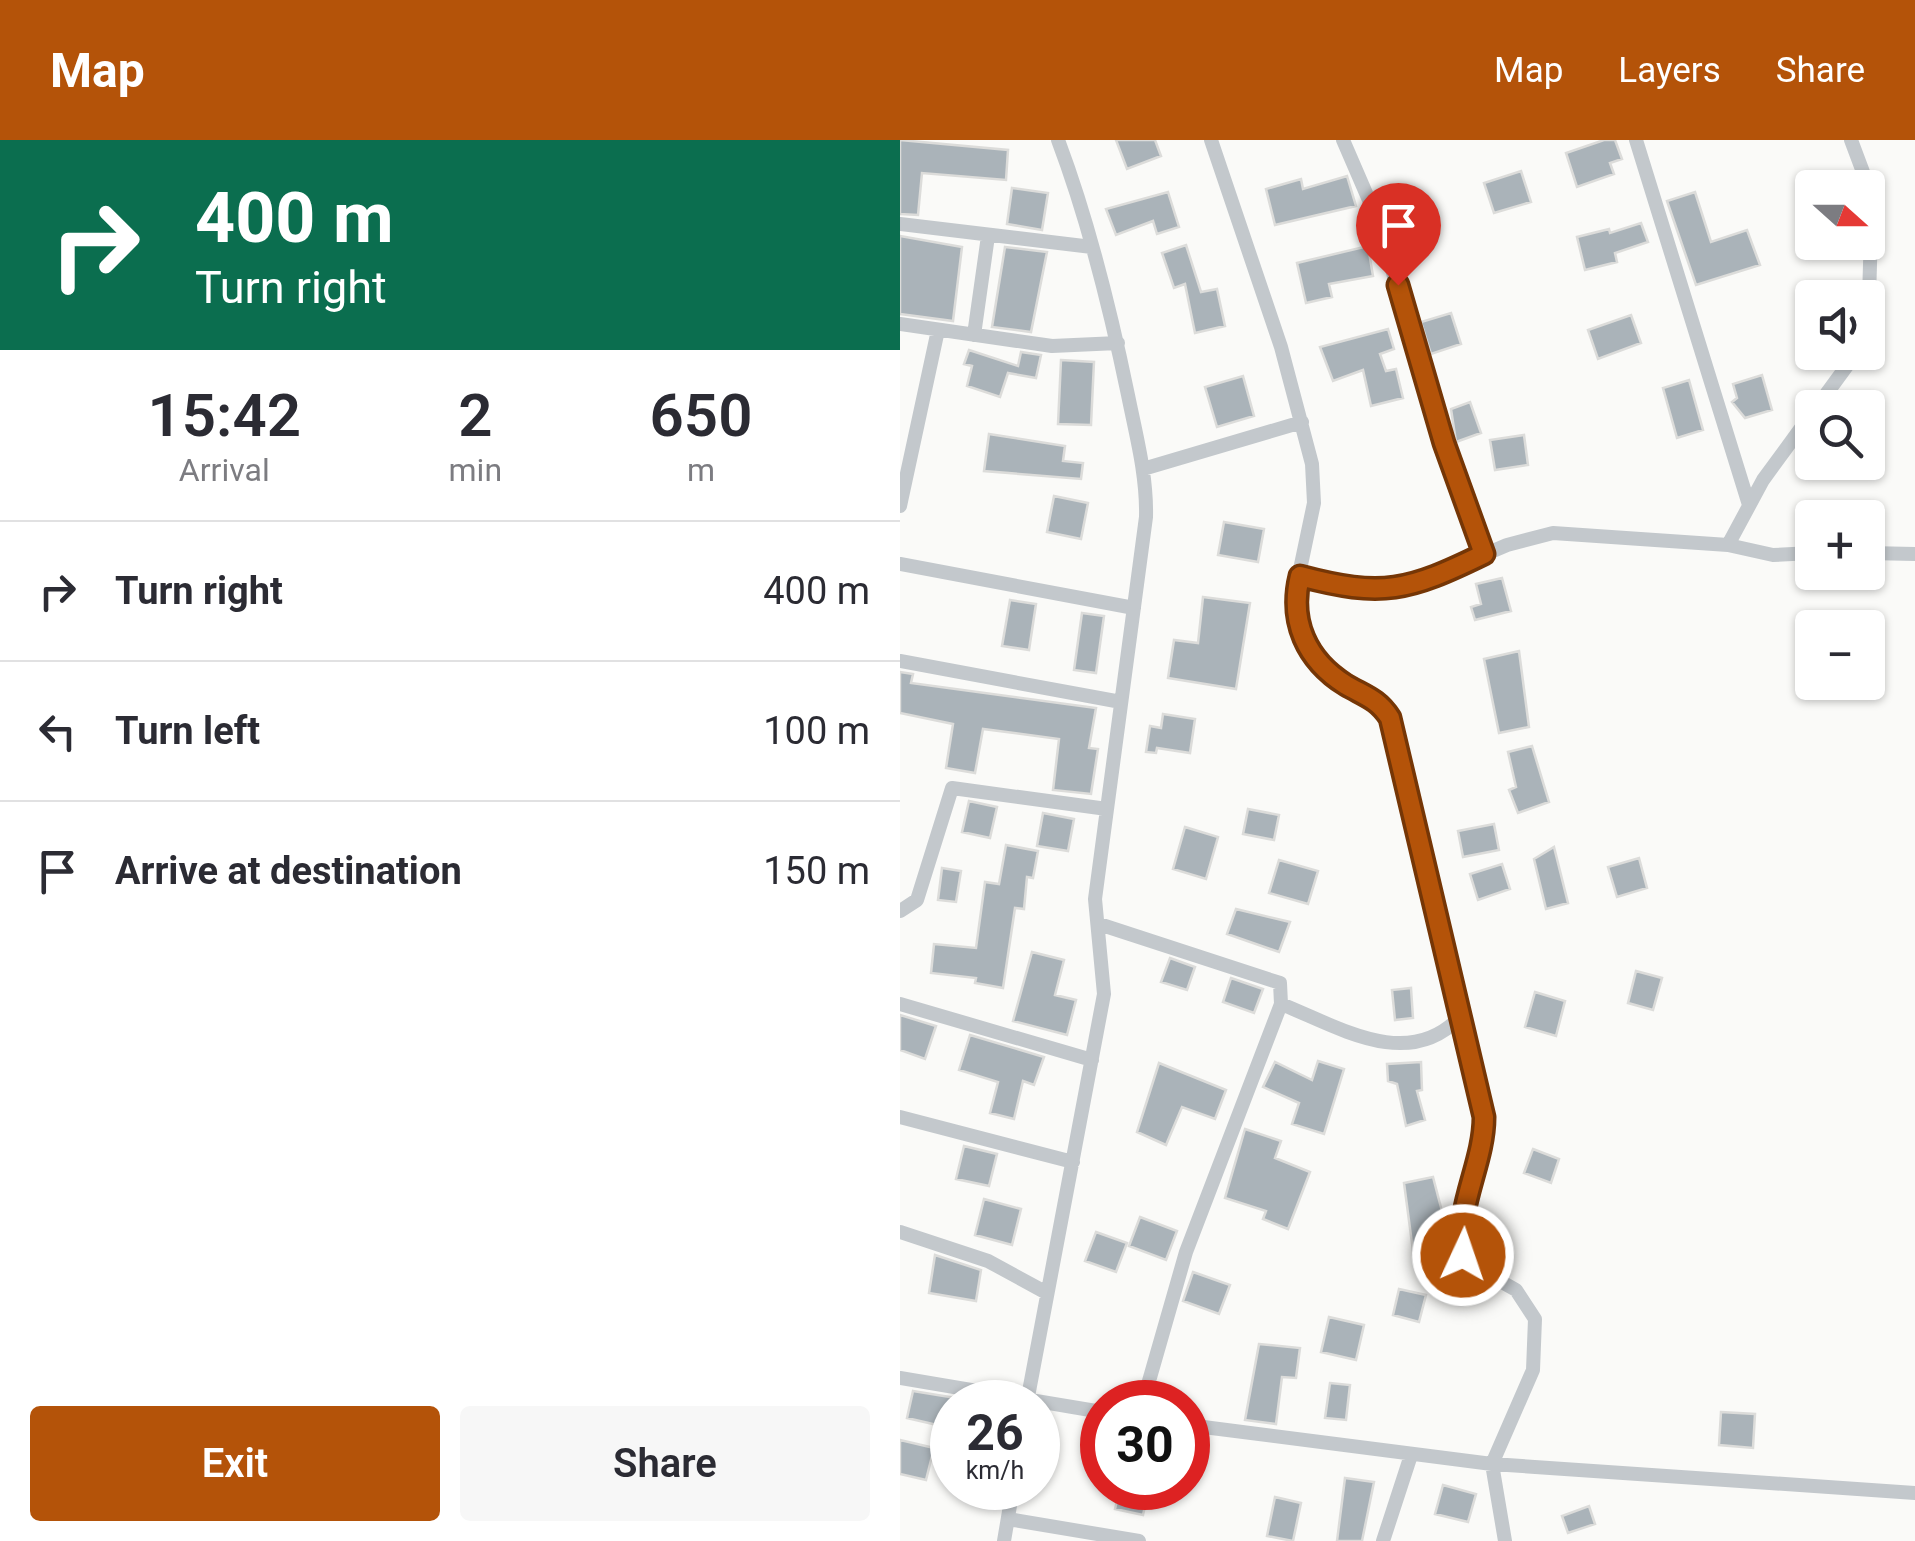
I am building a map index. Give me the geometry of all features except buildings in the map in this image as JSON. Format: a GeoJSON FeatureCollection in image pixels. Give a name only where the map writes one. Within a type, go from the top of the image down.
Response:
{"type":"FeatureCollection","features":[{"type":"Feature","properties":{"kind":"street"},"geometry":{"type":"LineString","coordinates":[[1030,1380],[1044,1292],[1104,994],[1094,899],[1146,517],[1143,469],[1118,343],[1058,140]]}},
{"type":"Feature","properties":{"kind":"street"},"geometry":{"type":"LineString","coordinates":[[1211,140],[1312,464],[1314,503],[1294,598],[1298,628],[1317,663],[1346,685],[1379,701],[1390,718],[1484,1117],[1484,1143],[1468,1188],[1463,1220],[1463,1255],[1468,1263],[1516,1290],[1536,1319],[1533,1370],[1492,1464],[1505,1541]]}},
{"type":"Feature","properties":{"kind":"street"},"geometry":{"type":"LineString","coordinates":[[1344,140],[1375,214],[1444,443],[1484,554]]}},
{"type":"Feature","properties":{"kind":"street"},"geometry":{"type":"LineString","coordinates":[[1636,140],[1749,506]]}},
{"type":"Feature","properties":{"kind":"street"},"geometry":{"type":"LineString","coordinates":[[1851,140],[1872,196],[1870,280]]}},
{"type":"Feature","properties":{"kind":"street"},"geometry":{"type":"LineString","coordinates":[[900,224],[1092,247]]}},
{"type":"Feature","properties":{"kind":"street"},"geometry":{"type":"LineString","coordinates":[[974,336],[988,236]]}},
{"type":"Feature","properties":{"kind":"street"},"geometry":{"type":"LineString","coordinates":[[900,324],[1052,346],[1118,343]]}},
{"type":"Feature","properties":{"kind":"street"},"geometry":{"type":"LineString","coordinates":[[900,506],[938,330]]}},
{"type":"Feature","properties":{"kind":"street"},"geometry":{"type":"LineString","coordinates":[[1143,469],[1302,422]]}},
{"type":"Feature","properties":{"kind":"street"},"geometry":{"type":"LineString","coordinates":[[1728,545],[1795,438]]}},
{"type":"Feature","properties":{"kind":"street"},"geometry":{"type":"LineString","coordinates":[[1300,576],[1341,587],[1402,590],[1484,554],[1553,533],[1728,545],[1773,555],[1795,553]]}},
{"type":"Feature","properties":{"kind":"street"},"geometry":{"type":"LineString","coordinates":[[1885,553],[1915,554]]}},
{"type":"Feature","properties":{"kind":"street"},"geometry":{"type":"LineString","coordinates":[[900,564],[1134,608]]}},
{"type":"Feature","properties":{"kind":"street"},"geometry":{"type":"LineString","coordinates":[[900,662],[1121,702]]}},
{"type":"Feature","properties":{"kind":"street"},"geometry":{"type":"LineString","coordinates":[[900,911],[916,900],[952,788],[1106,808]]}},
{"type":"Feature","properties":{"kind":"street"},"geometry":{"type":"LineString","coordinates":[[1098,924],[1280,983],[1281,1004],[1186,1252],[1149,1380]]}},
{"type":"Feature","properties":{"kind":"street"},"geometry":{"type":"LineString","coordinates":[[900,1004],[1092,1060]]}},
{"type":"Feature","properties":{"kind":"street"},"geometry":{"type":"LineString","coordinates":[[1281,1004],[1392,1046],[1417,1044],[1447,1030],[1458,1018]]}},
{"type":"Feature","properties":{"kind":"street"},"geometry":{"type":"LineString","coordinates":[[900,1117],[1072,1162]]}},
{"type":"Feature","properties":{"kind":"street"},"geometry":{"type":"LineString","coordinates":[[900,1232],[988,1261],[1044,1292]]}},
{"type":"Feature","properties":{"kind":"street"},"geometry":{"type":"LineString","coordinates":[[900,1378],[930,1383]]}},
{"type":"Feature","properties":{"kind":"street"},"geometry":{"type":"LineString","coordinates":[[1210,1428],[1492,1464],[1915,1492]]}},
{"type":"Feature","properties":{"kind":"street"},"geometry":{"type":"LineString","coordinates":[[1384,1541],[1411,1455]]}},
{"type":"Feature","properties":{"kind":"street"},"geometry":{"type":"LineString","coordinates":[[1004,1541],[1009,1510]]}},
{"type":"Feature","properties":{"kind":"street"},"geometry":{"type":"LineString","coordinates":[[1008,1519],[1139,1541]]}},
{"type":"Feature","properties":{"kind":"route"},"geometry":{"type":"LineString","coordinates":[[1398,285],[1444,443],[1457,470],[1484,554],[1402,590],[1341,587],[1300,576],[1294,598],[1298,628],[1317,663],[1346,685],[1379,701],[1390,718],[1484,1117],[1484,1143],[1468,1188],[1463,1220],[1463,1255]]}}]}
